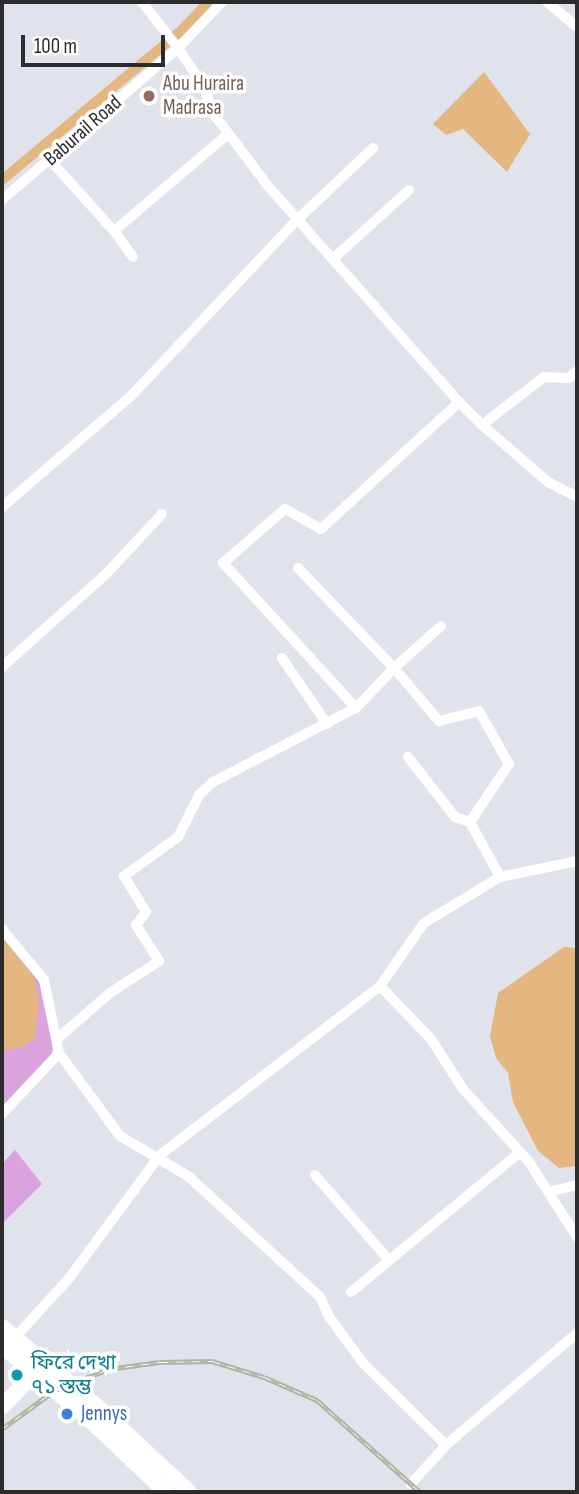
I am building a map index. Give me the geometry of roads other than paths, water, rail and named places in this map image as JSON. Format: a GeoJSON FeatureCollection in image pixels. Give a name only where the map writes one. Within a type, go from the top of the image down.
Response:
{"type":"FeatureCollection","features":[{"type":"Feature","properties":{"kind":"main road"},"geometry":{"type":"LineString","coordinates":[[2,1327],[7,1344],[189,1492]]}},
{"type":"Feature","properties":{"kind":"main road"},"geometry":{"type":"LineString","coordinates":[[2,1407],[39,1368]]}},
{"type":"Feature","properties":{"kind":"main road"},"geometry":{"type":"LineString","coordinates":[[39,1368],[166,1492]]}},
{"type":"Feature","properties":{"kind":"street"},"geometry":{"type":"LineString","coordinates":[[142,2],[178,47],[229,134],[459,402],[548,482],[577,496]]}},
{"type":"Feature","properties":{"kind":"street","name":"Baburail Road"},"geometry":{"type":"LineString","coordinates":[[2,200],[178,47],[222,2]]}},
{"type":"Feature","properties":{"kind":"street"},"geometry":{"type":"LineString","coordinates":[[547,2],[577,27]]}},
{"type":"Feature","properties":{"kind":"street"},"geometry":{"type":"LineString","coordinates":[[114,232],[229,134]]}},
{"type":"Feature","properties":{"kind":"street"},"geometry":{"type":"LineString","coordinates":[[2,507],[131,396],[299,218],[373,148]]}},
{"type":"Feature","properties":{"kind":"street"},"geometry":{"type":"LineString","coordinates":[[50,160],[133,257]]}},
{"type":"Feature","properties":{"kind":"street"},"geometry":{"type":"LineString","coordinates":[[334,258],[409,190]]}},
{"type":"Feature","properties":{"kind":"street"},"geometry":{"type":"LineString","coordinates":[[482,425],[544,377],[569,378],[577,371]]}},
{"type":"Feature","properties":{"kind":"street"},"geometry":{"type":"LineString","coordinates":[[356,708],[223,564],[285,509],[321,529],[459,402]]}},
{"type":"Feature","properties":{"kind":"street"},"geometry":{"type":"LineString","coordinates":[[2,667],[106,574],[162,514]]}},
{"type":"Feature","properties":{"kind":"street"},"geometry":{"type":"LineString","coordinates":[[298,568],[394,668],[439,721],[479,711],[509,764],[470,822]]}},
{"type":"Feature","properties":{"kind":"street"},"geometry":{"type":"LineString","coordinates":[[57,1040],[110,993],[159,961],[136,925],[146,912],[124,876],[178,837],[199,795],[213,782],[356,708],[394,668],[441,626]]}},
{"type":"Feature","properties":{"kind":"street"},"geometry":{"type":"LineString","coordinates":[[282,658],[327,724]]}},
{"type":"Feature","properties":{"kind":"street"},"geometry":{"type":"LineString","coordinates":[[408,757],[455,817],[470,822],[500,877]]}},
{"type":"Feature","properties":{"kind":"street"},"geometry":{"type":"LineString","coordinates":[[7,1344],[70,1277],[160,1155],[380,986],[424,923],[500,877],[577,861]]}},
{"type":"Feature","properties":{"kind":"street"},"geometry":{"type":"LineString","coordinates":[[2,929],[44,980],[59,1053],[120,1136],[160,1155],[227,1210],[320,1297],[330,1318],[363,1363],[446,1445]]}},
{"type":"Feature","properties":{"kind":"street"},"geometry":{"type":"LineString","coordinates":[[380,986],[431,1039],[463,1089],[520,1152],[550,1192],[577,1237]]}},
{"type":"Feature","properties":{"kind":"street"},"geometry":{"type":"LineString","coordinates":[[2,1114],[59,1053]]}},
{"type":"Feature","properties":{"kind":"street"},"geometry":{"type":"LineString","coordinates":[[351,1292],[520,1152]]}},
{"type":"Feature","properties":{"kind":"street"},"geometry":{"type":"LineString","coordinates":[[315,1175],[388,1259]]}},
{"type":"Feature","properties":{"kind":"street"},"geometry":{"type":"LineString","coordinates":[[550,1192],[577,1185]]}},
{"type":"Feature","properties":{"kind":"street"},"geometry":{"type":"LineString","coordinates":[[411,1484],[446,1445],[577,1333]]}},
{"type":"Feature","properties":{"kind":"waterway"},"geometry":{"type":"LineString","coordinates":[[2,180],[183,29],[208,2]]}},
{"type":"Feature","properties":{"kind":"railway"},"geometry":{"type":"LineString","coordinates":[[2,1429],[55,1390],[109,1369],[160,1362],[212,1361],[264,1377],[317,1400],[420,1492]]}},
{"type":"Feature","properties":{"kind":"place","name":"Abu Huraira Madrasa"},"geometry":{"type":"Point","coordinates":[149,96]}},
{"type":"Feature","properties":{"kind":"place","name":"ফিরে দেখা ৭১ স্তম্ভ"},"geometry":{"type":"Point","coordinates":[17,1375]}},
{"type":"Feature","properties":{"kind":"place","name":"Jennys"},"geometry":{"type":"Point","coordinates":[67,1414]}}]}
